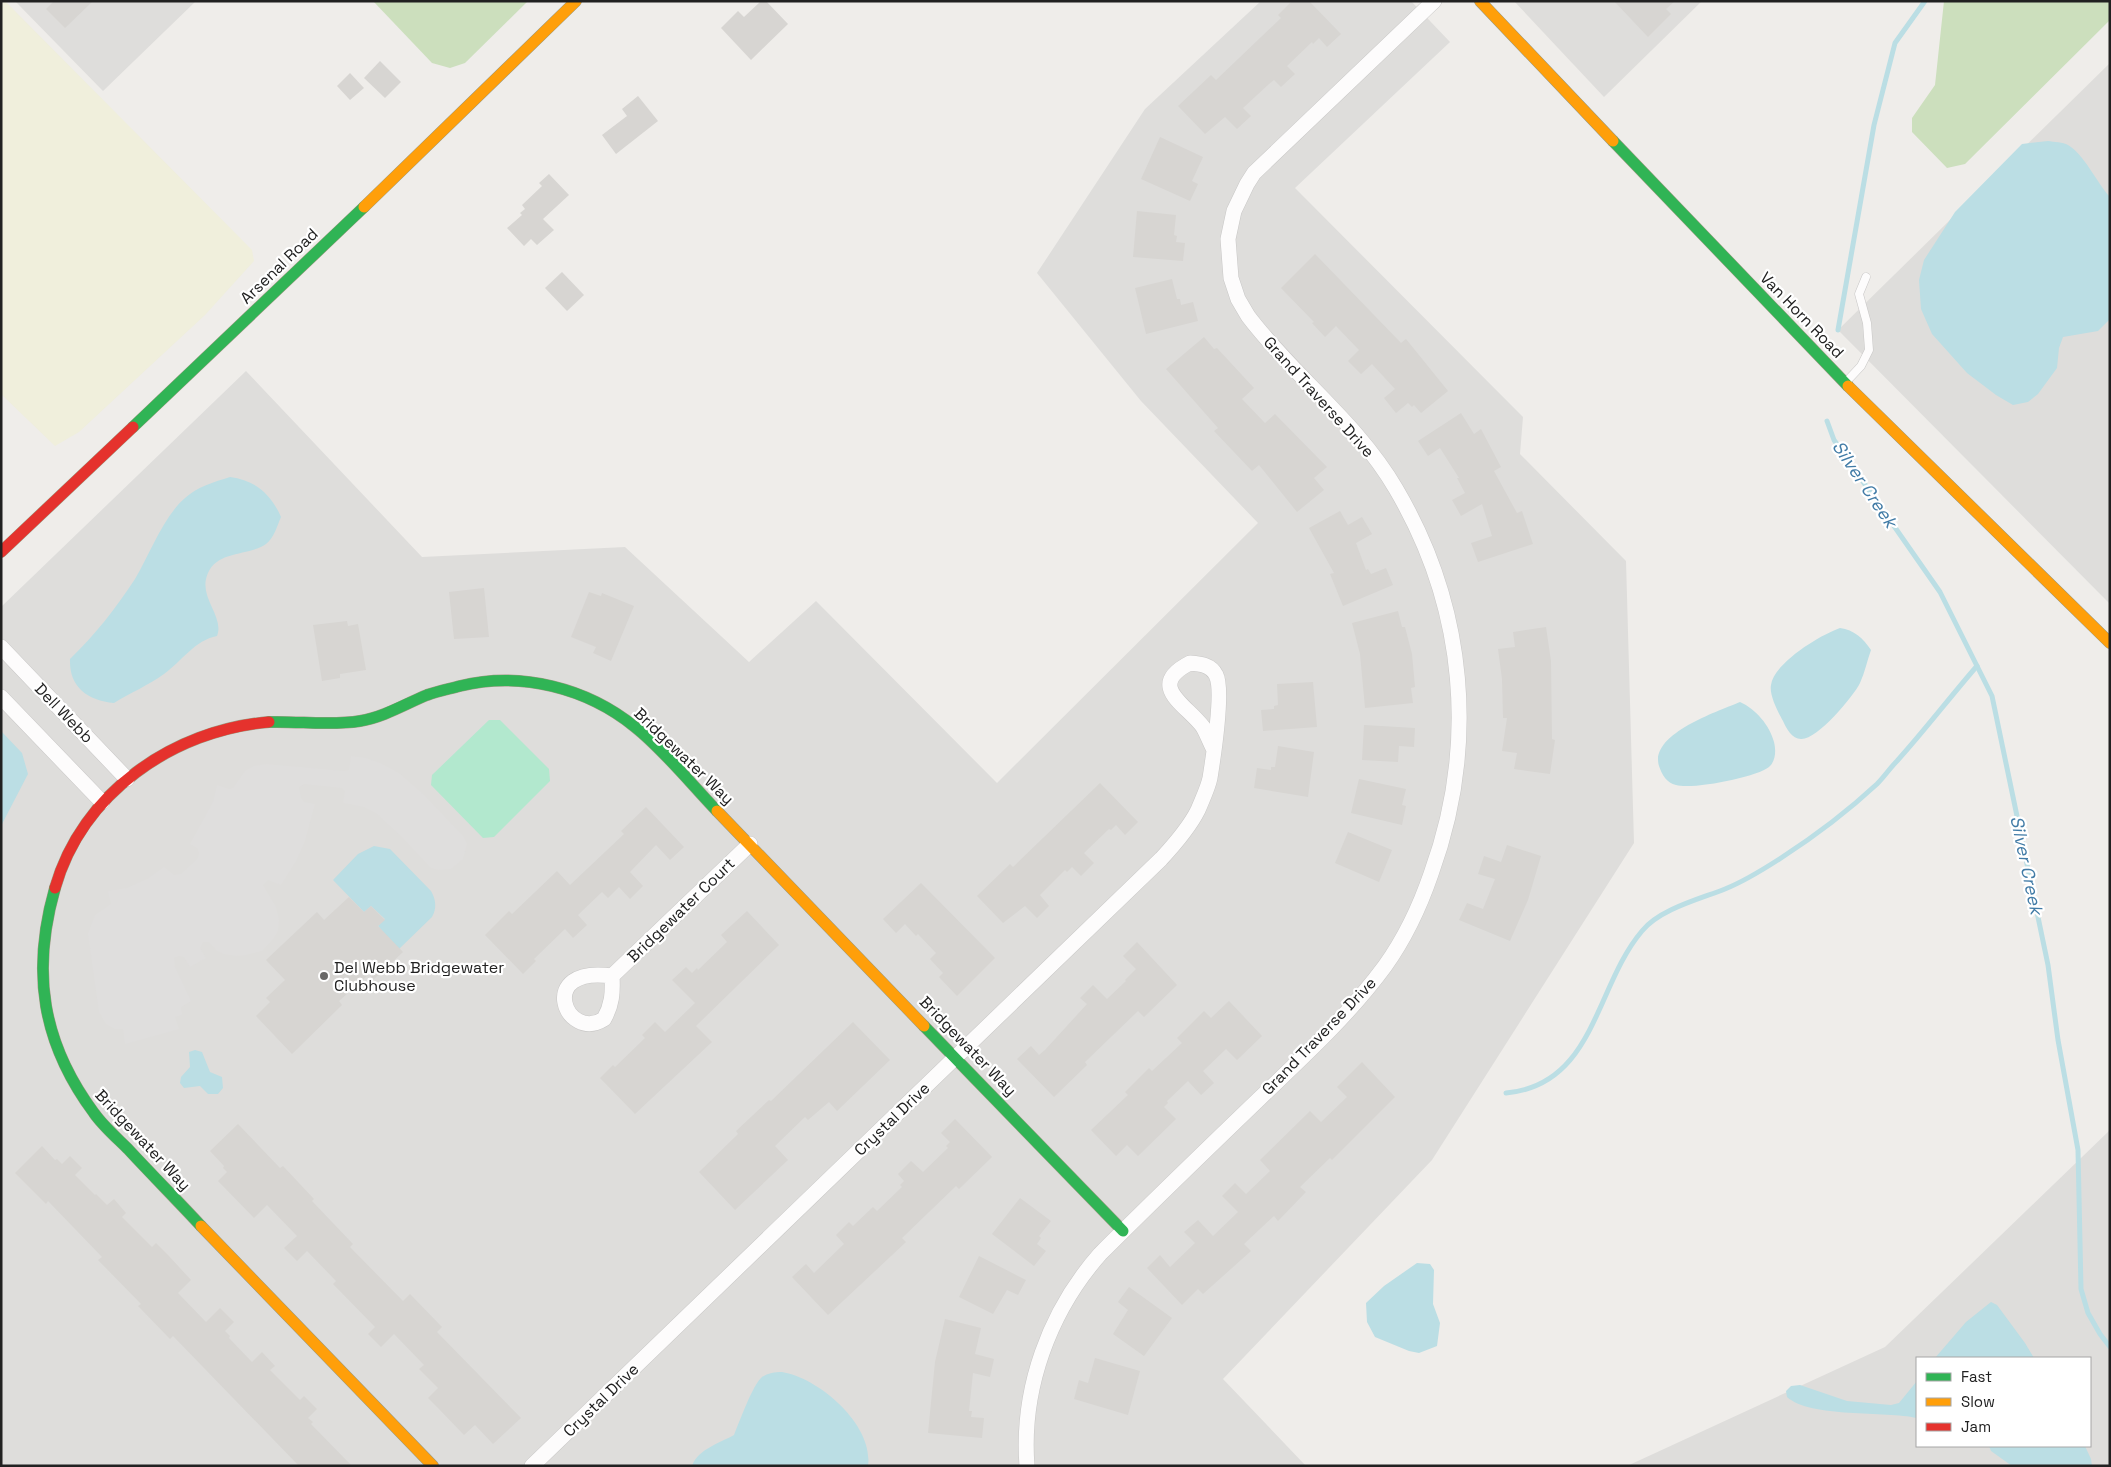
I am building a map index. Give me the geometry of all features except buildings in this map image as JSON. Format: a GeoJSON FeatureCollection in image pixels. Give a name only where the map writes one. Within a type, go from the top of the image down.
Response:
{"type":"FeatureCollection","features":[{"type":"Feature","properties":{"kind":"street","name":"Arsenal Road"},"geometry":{"type":"LineString","coordinates":[[1,552],[417,157],[576,1]]}},
{"type":"Feature","properties":{"kind":"street","name":"Grand Traverse Drive"},"geometry":{"type":"LineString","coordinates":[[1027,1466],[1030,1402],[1044,1345],[1057,1315],[1075,1285],[1100,1254],[1274,1085],[1347,1012],[1367,989],[1395,950],[1417,910],[1439,853],[1447,825],[1460,749],[1460,695],[1458,671],[1447,611],[1430,560],[1417,528],[1396,489],[1362,440],[1248,316],[1230,278],[1228,239],[1234,211],[1254,172],[1434,1]]}},
{"type":"Feature","properties":{"kind":"street","name":"Van Horn Road"},"geometry":{"type":"LineString","coordinates":[[1480,1],[1845,383],[2110,643]]}},
{"type":"Feature","properties":{"kind":"street","name":"Dell Webb"},"geometry":{"type":"LineString","coordinates":[[1,648],[127,779]]}},
{"type":"Feature","properties":{"kind":"street","name":"Crystal Drive"},"geometry":{"type":"LineString","coordinates":[[532,1466],[1155,865],[1179,839],[1197,812],[1209,780],[1214,748],[1219,695],[1216,674],[1208,666],[1190,663],[1173,675],[1170,691],[1176,702],[1203,727],[1214,748]]}},
{"type":"Feature","properties":{"kind":"street","name":"Bridgewater Way"},"geometry":{"type":"LineString","coordinates":[[433,1466],[95,1116],[81,1098],[70,1078],[61,1059],[46,1014],[41,975],[43,938],[50,900],[62,866],[80,834],[102,802],[127,779],[173,750],[203,737],[236,727],[280,722],[330,724],[363,721],[396,711],[427,695],[457,686],[495,680],[550,684],[583,695],[634,726],[1123,1231]]}},
{"type":"Feature","properties":{"kind":"street"},"geometry":{"type":"LineString","coordinates":[[1,698],[102,802]]}},
{"type":"Feature","properties":{"kind":"street","name":"Bridgewater Court"},"geometry":{"type":"LineString","coordinates":[[612,976],[750,844]]}},
{"type":"Feature","properties":{"kind":"lane"},"geometry":{"type":"LineString","coordinates":[[1845,383],[1861,366],[1869,350],[1867,323],[1859,294],[1866,277]]}},
{"type":"Feature","properties":{"kind":"shaded area"},"geometry":{"type":"Polygon","coordinates":[[[15,1],[196,1],[103,91],[15,1]]]}},
{"type":"Feature","properties":{"kind":"shaded area"},"geometry":{"type":"Polygon","coordinates":[[[1261,1],[1411,1],[1450,42],[1295,188],[1523,417],[1520,454],[1626,561],[1634,843],[1432,1160],[1223,1379],[1306,1466],[1,1466],[1,607],[246,371],[422,557],[625,547],[749,662],[816,601],[997,783],[1258,523],[1141,401],[1037,273],[1145,109],[1261,1]]]}},
{"type":"Feature","properties":{"kind":"shaded area"},"geometry":{"type":"Polygon","coordinates":[[[1514,1],[1702,1],[1604,97],[1514,1]]]}},
{"type":"Feature","properties":{"kind":"shaded area"},"geometry":{"type":"Polygon","coordinates":[[[2110,63],[2110,604],[1838,330],[2110,63]]]}},
{"type":"Feature","properties":{"kind":"shaded area"},"geometry":{"type":"Polygon","coordinates":[[[351,756],[366,758],[399,773],[424,795],[463,836],[467,844],[463,859],[451,869],[438,870],[431,868],[376,813],[364,807],[343,803],[345,791],[342,788],[304,784],[299,787],[301,798],[304,802],[315,804],[305,841],[296,861],[281,885],[268,880],[263,885],[276,907],[279,920],[278,931],[274,938],[262,951],[237,956],[224,954],[217,951],[209,942],[203,942],[200,948],[206,958],[190,967],[184,957],[174,958],[175,967],[191,1001],[181,1007],[182,1015],[175,1017],[179,1029],[125,1044],[123,1029],[115,1029],[106,1024],[99,1012],[88,934],[95,915],[111,904],[108,891],[127,888],[147,879],[164,867],[174,875],[181,874],[192,864],[198,858],[199,853],[197,848],[190,844],[213,802],[217,785],[229,789],[233,788],[245,771],[254,766],[266,764],[349,770],[351,756]]]}},
{"type":"Feature","properties":{"kind":"shaded area"},"geometry":{"type":"Polygon","coordinates":[[[2110,1130],[2110,1466],[1627,1466],[1885,1347],[2110,1130]]]}},
{"type":"Feature","properties":{"kind":"green space"},"geometry":{"type":"Polygon","coordinates":[[[1,1],[5,1],[252,250],[254,261],[205,315],[79,432],[55,446],[1,394],[1,1]]]}},
{"type":"Feature","properties":{"kind":"green space"},"geometry":{"type":"Polygon","coordinates":[[[373,1],[528,1],[465,63],[450,68],[432,63],[373,1]]]}},
{"type":"Feature","properties":{"kind":"green space"},"geometry":{"type":"Polygon","coordinates":[[[1944,1],[2110,1],[2110,20],[1965,164],[1947,168],[1912,132],[1912,118],[1935,85],[1944,1]]]}},
{"type":"Feature","properties":{"kind":"green space"},"geometry":{"type":"Polygon","coordinates":[[[489,720],[500,720],[549,769],[550,781],[494,837],[483,838],[431,785],[432,775],[489,720]]]}},
{"type":"Feature","properties":{"kind":"water"},"geometry":{"type":"Polygon","coordinates":[[[2048,141],[2064,143],[2074,149],[2110,197],[2110,319],[2098,331],[2063,337],[2059,348],[2057,368],[2038,394],[2028,402],[2013,405],[1967,373],[1932,334],[1921,309],[1919,280],[1924,260],[1955,212],[2022,144],[2048,141]]]}},
{"type":"Feature","properties":{"kind":"water"},"geometry":{"type":"Polygon","coordinates":[[[230,477],[247,481],[261,489],[272,501],[281,517],[273,535],[266,544],[259,548],[219,560],[208,573],[206,590],[217,621],[217,636],[195,646],[164,674],[114,703],[88,695],[76,684],[70,669],[70,659],[97,631],[128,590],[163,525],[177,506],[195,491],[230,477]]]}},
{"type":"Feature","properties":{"kind":"water"},"geometry":{"type":"Polygon","coordinates":[[[1840,628],[1858,635],[1871,650],[1862,679],[1850,698],[1834,717],[1816,733],[1798,739],[1788,730],[1774,703],[1771,685],[1774,677],[1780,668],[1799,651],[1810,643],[1840,628]]]}},
{"type":"Feature","properties":{"kind":"water"},"geometry":{"type":"Polygon","coordinates":[[[1740,702],[1752,709],[1762,719],[1772,736],[1775,755],[1771,765],[1752,775],[1696,786],[1676,785],[1667,780],[1659,766],[1659,754],[1664,744],[1688,725],[1740,702]]]}},
{"type":"Feature","properties":{"kind":"water"},"geometry":{"type":"Polygon","coordinates":[[[1,731],[22,753],[28,774],[1,826],[1,731]]]}},
{"type":"Feature","properties":{"kind":"water"},"geometry":{"type":"Polygon","coordinates":[[[374,846],[390,849],[431,891],[435,901],[435,910],[432,917],[399,949],[378,926],[385,919],[371,906],[364,912],[333,880],[358,854],[374,846]]]}},
{"type":"Feature","properties":{"kind":"water"},"geometry":{"type":"Polygon","coordinates":[[[195,1050],[202,1052],[210,1072],[222,1077],[223,1088],[218,1094],[208,1094],[200,1086],[184,1088],[180,1083],[181,1077],[190,1067],[189,1052],[195,1050]]]}},
{"type":"Feature","properties":{"kind":"water"},"geometry":{"type":"Polygon","coordinates":[[[1417,1263],[1430,1264],[1434,1270],[1433,1304],[1440,1323],[1437,1346],[1419,1353],[1409,1351],[1375,1337],[1367,1322],[1366,1303],[1384,1286],[1417,1263]]]}},
{"type":"Feature","properties":{"kind":"water"},"geometry":{"type":"Polygon","coordinates":[[[1991,1302],[1997,1305],[2033,1357],[1936,1357],[1966,1322],[1991,1302]]]}},
{"type":"Feature","properties":{"kind":"water"},"geometry":{"type":"Polygon","coordinates":[[[782,1372],[812,1383],[841,1406],[853,1420],[862,1435],[868,1450],[868,1466],[692,1466],[704,1451],[734,1435],[758,1381],[772,1373],[782,1372]]]}},
{"type":"Feature","properties":{"kind":"water"},"geometry":{"type":"Polygon","coordinates":[[[1916,1382],[1916,1418],[1849,1413],[1813,1408],[1798,1404],[1787,1397],[1786,1391],[1791,1386],[1800,1385],[1847,1401],[1891,1405],[1899,1403],[1916,1382]]]}},
{"type":"Feature","properties":{"kind":"water"},"geometry":{"type":"Polygon","coordinates":[[[1989,1447],[2085,1447],[2092,1466],[2012,1466],[1991,1451],[1989,1447]]]}},
{"type":"Feature","properties":{"kind":"waterway","name":"Silver Creek"},"geometry":{"type":"LineString","coordinates":[[1838,330],[1874,125],[1895,43],[1925,1]]}},
{"type":"Feature","properties":{"kind":"waterway","name":"Silver Creek"},"geometry":{"type":"LineString","coordinates":[[1827,421],[1834,440],[1940,592],[1992,696],[2048,965],[2058,1040],[2078,1150],[2081,1289],[2088,1313],[2110,1347]]}},
{"type":"Feature","properties":{"kind":"waterway"},"geometry":{"type":"LineString","coordinates":[[1506,1093],[1535,1086],[1558,1072],[1576,1053],[1590,1030],[1626,953],[1650,923],[1670,911],[1754,875],[1806,841],[1843,813],[1880,781],[1977,666]]}},
{"type":"Feature","properties":{"kind":"traffic: fast"},"geometry":{"type":"LineString","coordinates":[[1613,141],[1848,386]]}},
{"type":"Feature","properties":{"kind":"traffic: fast"},"geometry":{"type":"LineString","coordinates":[[133,427],[364,207]]}},
{"type":"Feature","properties":{"kind":"traffic: fast"},"geometry":{"type":"LineString","coordinates":[[269,722],[326,723],[360,721],[386,713],[431,694],[483,682],[530,682],[552,686],[596,702],[616,713],[635,727],[667,756],[717,811]]}},
{"type":"Feature","properties":{"kind":"traffic: fast"},"geometry":{"type":"LineString","coordinates":[[55,888],[48,919],[43,978],[46,1006],[52,1033],[63,1060],[76,1087],[98,1118],[201,1226]]}},
{"type":"Feature","properties":{"kind":"traffic: fast"},"geometry":{"type":"LineString","coordinates":[[924,1026],[1123,1231]]}},
{"type":"Feature","properties":{"kind":"traffic: slow"},"geometry":{"type":"LineString","coordinates":[[364,207],[576,1]]}},
{"type":"Feature","properties":{"kind":"traffic: slow"},"geometry":{"type":"LineString","coordinates":[[1480,1],[1613,141]]}},
{"type":"Feature","properties":{"kind":"traffic: slow"},"geometry":{"type":"LineString","coordinates":[[1848,386],[2110,643]]}},
{"type":"Feature","properties":{"kind":"traffic: slow"},"geometry":{"type":"LineString","coordinates":[[717,811],[924,1026]]}},
{"type":"Feature","properties":{"kind":"traffic: slow"},"geometry":{"type":"LineString","coordinates":[[201,1226],[433,1466]]}},
{"type":"Feature","properties":{"kind":"traffic: jam"},"geometry":{"type":"LineString","coordinates":[[1,552],[133,427]]}},
{"type":"Feature","properties":{"kind":"traffic: jam"},"geometry":{"type":"LineString","coordinates":[[55,888],[68,854],[86,823],[109,796],[136,772],[166,753],[199,738],[233,728],[269,722]]}},
{"type":"Feature","properties":{"kind":"place","name":"Del Webb Bridgewater Clubhouse"},"geometry":{"type":"Point","coordinates":[324,976]}}]}
